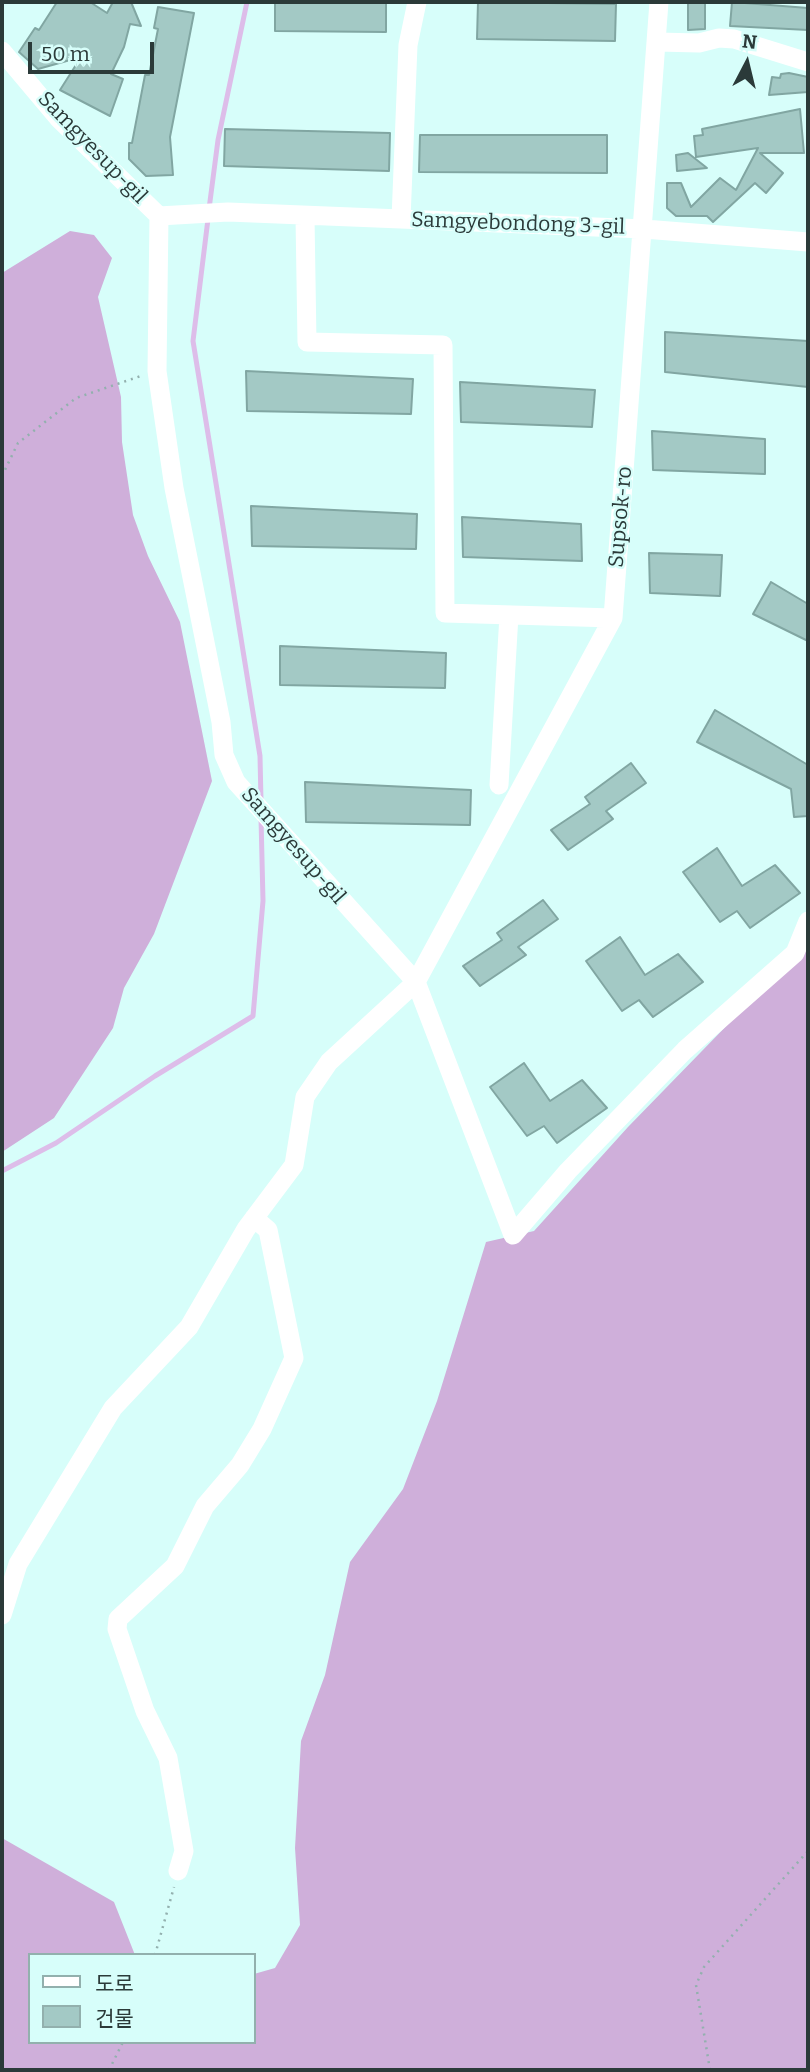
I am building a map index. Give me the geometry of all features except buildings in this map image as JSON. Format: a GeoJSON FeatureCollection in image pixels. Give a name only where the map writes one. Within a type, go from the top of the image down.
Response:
{"type":"FeatureCollection","features":[{"type":"Feature","properties":{"kind":"street"},"geometry":{"type":"LineString","coordinates":[[401,219],[408,45],[416,2]]}},
{"type":"Feature","properties":{"kind":"street","name":"Supsok-ro"},"geometry":{"type":"LineString","coordinates":[[2,1615],[18,1564],[113,1408],[190,1327],[254,1218],[294,1165],[305,1097],[329,1062],[416,982],[613,618],[659,2]]}},
{"type":"Feature","properties":{"kind":"street"},"geometry":{"type":"LineString","coordinates":[[657,42],[699,43],[719,38],[734,39],[808,62]]}},
{"type":"Feature","properties":{"kind":"street","name":"Samgyesup-gil"},"geometry":{"type":"LineString","coordinates":[[2,51],[59,119],[159,216],[156,371],[174,488],[221,722],[224,755],[236,782],[416,982],[513,1235],[568,1171],[685,1050],[795,953],[808,921]]}},
{"type":"Feature","properties":{"kind":"street","name":"Samgyebondong 3-gil"},"geometry":{"type":"LineString","coordinates":[[159,216],[228,212],[644,229],[808,242]]}},
{"type":"Feature","properties":{"kind":"street"},"geometry":{"type":"LineString","coordinates":[[304,217],[307,342],[443,345],[445,613],[613,618]]}},
{"type":"Feature","properties":{"kind":"street"},"geometry":{"type":"LineString","coordinates":[[499,785],[509,615]]}},
{"type":"Feature","properties":{"kind":"street"},"geometry":{"type":"LineString","coordinates":[[178,1871],[184,1851],[168,1758],[145,1711],[117,1629],[118,1619],[175,1566],[205,1506],[240,1465],[262,1429],[294,1358],[268,1230],[254,1218]]}},
{"type":"Feature","properties":{"kind":"path"},"geometry":{"type":"LineString","coordinates":[[2,476],[18,443],[76,398],[156,371]]}},
{"type":"Feature","properties":{"kind":"path"},"geometry":{"type":"LineString","coordinates":[[710,2070],[696,1985],[704,1966],[808,1851]]}},
{"type":"Feature","properties":{"kind":"path"},"geometry":{"type":"LineString","coordinates":[[156,1953],[178,1871]]}},
{"type":"Feature","properties":{"kind":"path"},"geometry":{"type":"LineString","coordinates":[[109,2070],[122,2044]]}},
{"type":"Feature","properties":{"kind":"shaded area"},"geometry":{"type":"Polygon","coordinates":[[[70,231],[94,235],[112,258],[98,297],[121,397],[122,442],[133,515],[148,556],[180,622],[212,781],[154,934],[124,988],[113,1028],[54,1118],[2,1152],[2,273],[70,231]]]}},
{"type":"Feature","properties":{"kind":"shaded area"},"geometry":{"type":"Polygon","coordinates":[[[808,942],[808,2070],[2,2070],[2,1838],[114,1902],[134,1953],[28,1953],[28,2044],[256,2044],[256,1973],[275,1968],[300,1925],[295,1848],[301,1741],[325,1675],[350,1562],[403,1489],[437,1401],[486,1242],[534,1231],[628,1127],[808,942]]]}},
{"type":"Feature","properties":{"kind":"waterway"},"geometry":{"type":"LineString","coordinates":[[209,209],[218,140],[247,2]]}},
{"type":"Feature","properties":{"kind":"waterway"},"geometry":{"type":"LineString","coordinates":[[208,219],[193,341],[260,756],[261,801]]}},
{"type":"Feature","properties":{"kind":"waterway"},"geometry":{"type":"LineString","coordinates":[[2,1171],[56,1143],[155,1076],[253,1016],[263,901],[261,818]]}}]}
